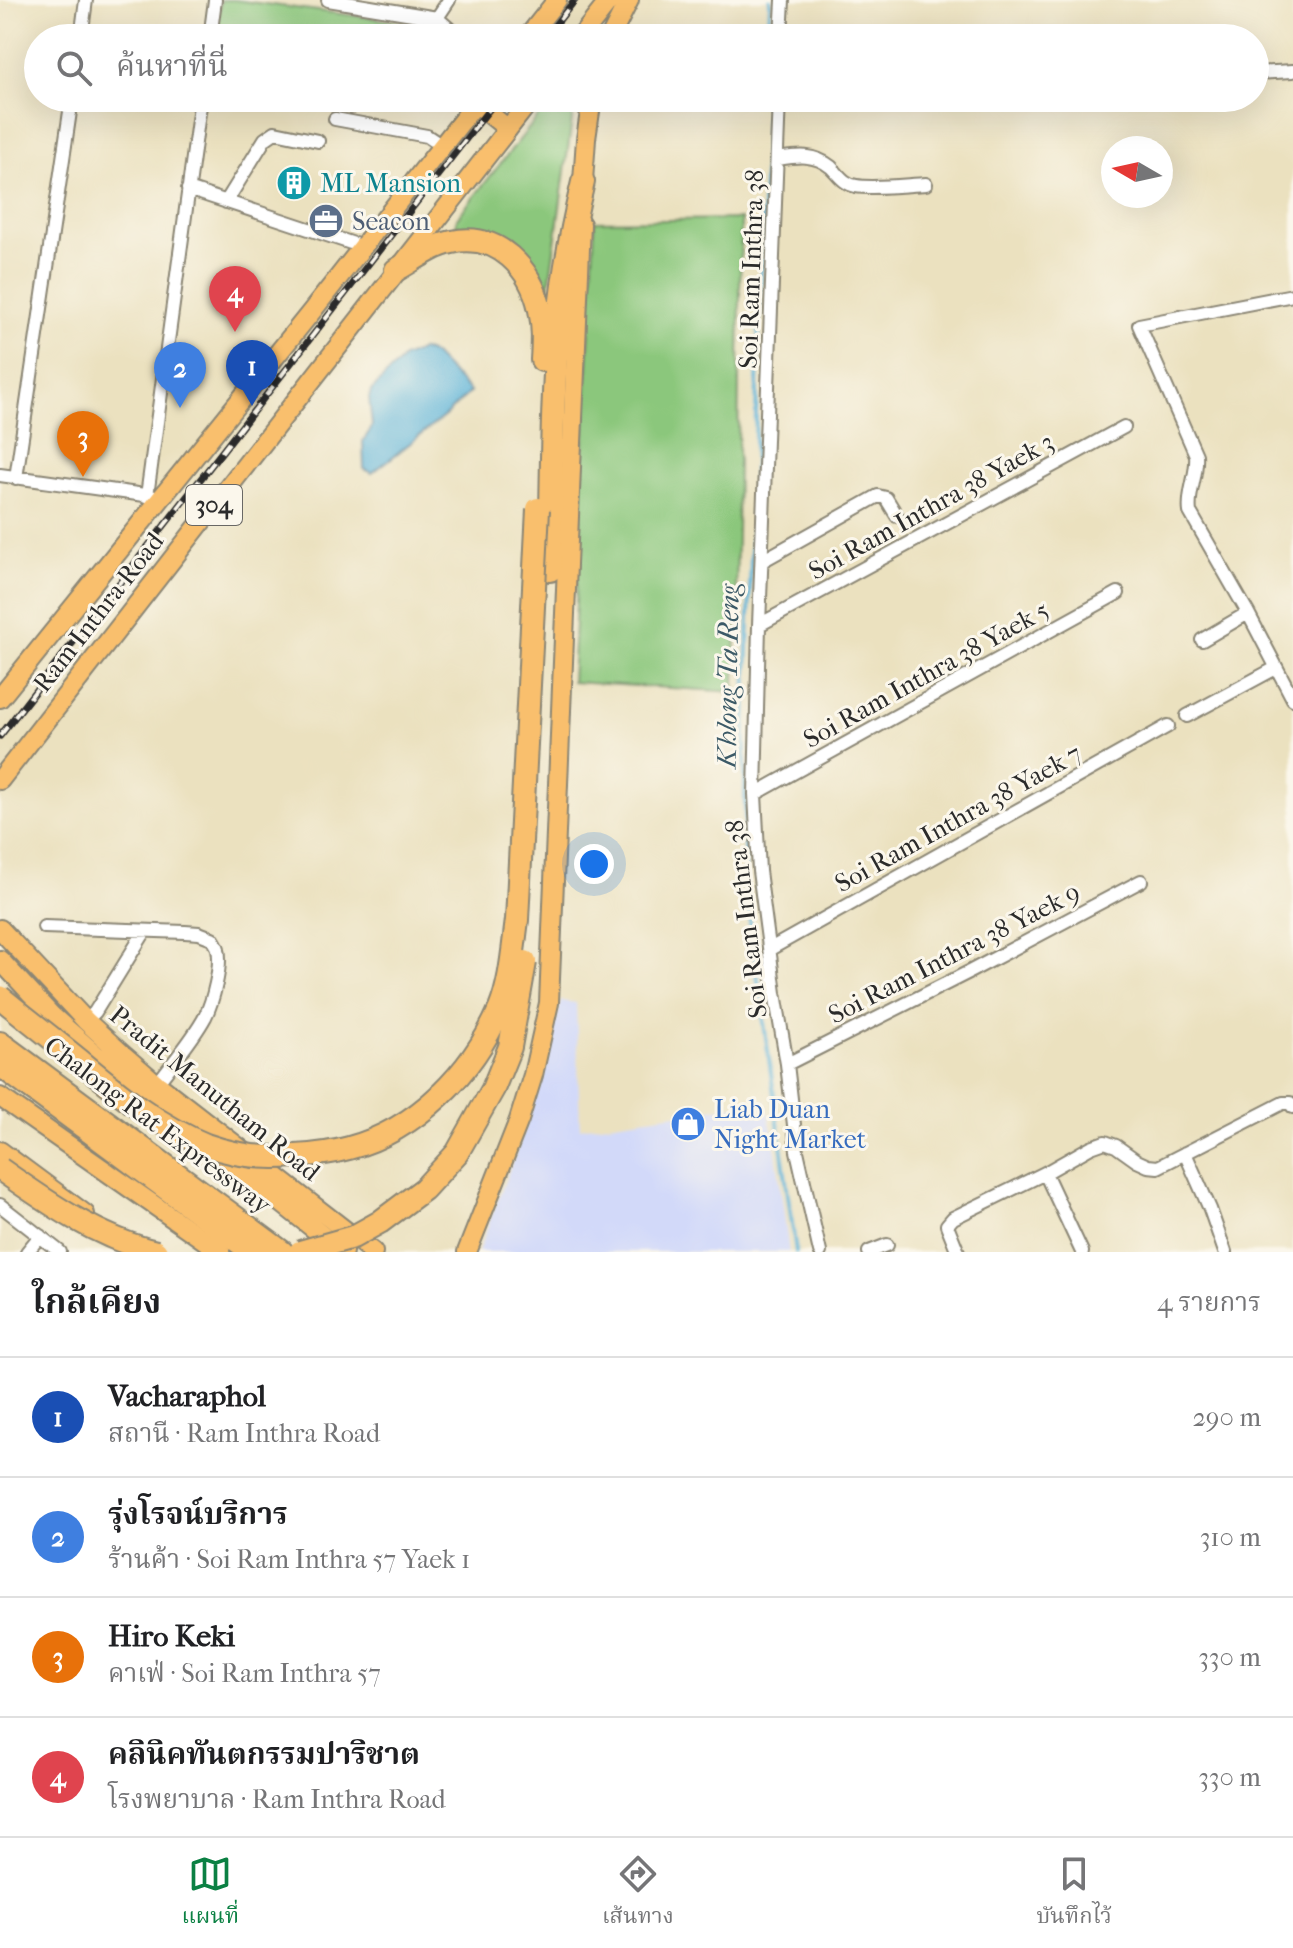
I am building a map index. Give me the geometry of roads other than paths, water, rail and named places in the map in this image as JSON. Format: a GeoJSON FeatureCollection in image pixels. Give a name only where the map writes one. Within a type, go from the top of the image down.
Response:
{"type":"FeatureCollection","features":[{"type":"Feature","properties":{"kind":"highway"},"geometry":{"type":"LineString","coordinates":[[300,1252],[353,1237],[380,1222],[424,1189],[457,1153],[477,1120],[510,1047],[524,974],[558,567],[556,366],[559,319],[583,182]]}},
{"type":"Feature","properties":{"kind":"highway"},"geometry":{"type":"LineString","coordinates":[[0,997],[141,1109],[207,1145],[244,1155],[285,1157],[322,1154],[351,1148],[379,1137],[448,1089],[476,1054],[501,1007],[511,968],[517,920],[538,509],[543,335],[534,290],[525,272],[499,248],[484,242],[451,242],[396,270]]}},
{"type":"Feature","properties":{"kind":"highway","name":"Chalong Rat Expressway"},"geometry":{"type":"LineString","coordinates":[[0,1043],[282,1252]]}},
{"type":"Feature","properties":{"kind":"highway","name":"Chalong Rat Expressway"},"geometry":{"type":"LineString","coordinates":[[0,1065],[252,1252]]}},
{"type":"Feature","properties":{"kind":"highway"},"geometry":{"type":"LineString","coordinates":[[0,1169],[88,1226],[132,1246],[156,1252]]}},
{"type":"Feature","properties":{"kind":"main road"},"geometry":{"type":"LineString","coordinates":[[538,24],[557,0]]}},
{"type":"Feature","properties":{"kind":"main road"},"geometry":{"type":"LineString","coordinates":[[591,24],[610,0]]}},
{"type":"Feature","properties":{"kind":"main road"},"geometry":{"type":"LineString","coordinates":[[617,24],[629,0]]}},
{"type":"Feature","properties":{"kind":"main road","name":"Ram Inthra Road"},"geometry":{"type":"LineString","coordinates":[[0,698],[97,577],[155,496],[363,247],[469,112]]}},
{"type":"Feature","properties":{"kind":"main road"},"geometry":{"type":"LineString","coordinates":[[490,112],[508,129]]}},
{"type":"Feature","properties":{"kind":"main road","name":"Ram Inthra Road"},"geometry":{"type":"LineString","coordinates":[[0,780],[521,112]]}},
{"type":"Feature","properties":{"kind":"main road"},"geometry":{"type":"LineString","coordinates":[[583,182],[590,112]]}},
{"type":"Feature","properties":{"kind":"main road"},"geometry":{"type":"LineString","coordinates":[[467,1252],[519,1120],[549,1003],[555,872],[558,567]]}},
{"type":"Feature","properties":{"kind":"main road"},"geometry":{"type":"LineString","coordinates":[[0,680],[97,577]]}},
{"type":"Feature","properties":{"kind":"main road","name":"Pradit Manutham Road"},"geometry":{"type":"LineString","coordinates":[[0,929],[86,1021],[157,1084],[373,1252]]}},
{"type":"Feature","properties":{"kind":"main road"},"geometry":{"type":"LineString","coordinates":[[0,960],[52,1016],[95,1054],[343,1252]]}},
{"type":"Feature","properties":{"kind":"main road"},"geometry":{"type":"LineString","coordinates":[[0,1097],[221,1252]]}},
{"type":"Feature","properties":{"kind":"main road"},"geometry":{"type":"LineString","coordinates":[[0,1151],[140,1252]]}},
{"type":"Feature","properties":{"kind":"street"},"geometry":{"type":"LineString","coordinates":[[83,24],[86,0]]}},
{"type":"Feature","properties":{"kind":"street"},"geometry":{"type":"LineString","coordinates":[[212,24],[215,0]]}},
{"type":"Feature","properties":{"kind":"street"},"geometry":{"type":"LineString","coordinates":[[328,0],[378,4],[437,18],[444,24]]}},
{"type":"Feature","properties":{"kind":"street"},"geometry":{"type":"LineString","coordinates":[[437,18],[449,0]]}},
{"type":"Feature","properties":{"kind":"street"},"geometry":{"type":"LineString","coordinates":[[782,24],[783,0]]}},
{"type":"Feature","properties":{"kind":"street"},"geometry":{"type":"LineString","coordinates":[[1269,72],[1293,71]]}},
{"type":"Feature","properties":{"kind":"street"},"geometry":{"type":"LineString","coordinates":[[16,478],[70,112]]}},
{"type":"Feature","properties":{"kind":"street"},"geometry":{"type":"LineString","coordinates":[[0,475],[155,496],[199,112]]}},
{"type":"Feature","properties":{"kind":"street","name":"Soi Ram Inthra 38"},"geometry":{"type":"LineString","coordinates":[[779,112],[755,794],[759,871],[797,1151],[820,1252]]}},
{"type":"Feature","properties":{"kind":"street"},"geometry":{"type":"LineString","coordinates":[[335,119],[427,136],[442,146]]}},
{"type":"Feature","properties":{"kind":"street"},"geometry":{"type":"LineString","coordinates":[[226,202],[265,139],[275,132],[318,141]]}},
{"type":"Feature","properties":{"kind":"street"},"geometry":{"type":"LineString","coordinates":[[777,159],[805,155],[821,160],[842,180],[854,186],[926,184]]}},
{"type":"Feature","properties":{"kind":"street"},"geometry":{"type":"LineString","coordinates":[[188,189],[363,247]]}},
{"type":"Feature","properties":{"kind":"street"},"geometry":{"type":"LineString","coordinates":[[1293,295],[1139,325],[1196,455],[1190,512],[1293,699]]}},
{"type":"Feature","properties":{"kind":"street","name":"Soi Ram Inthra 38 Yaek 3"},"geometry":{"type":"LineString","coordinates":[[759,625],[1124,427]]}},
{"type":"Feature","properties":{"kind":"street"},"geometry":{"type":"LineString","coordinates":[[762,561],[878,496],[886,498],[897,516]]}},
{"type":"Feature","properties":{"kind":"street","name":"Soi Ram Inthra 38 Yaek 5"},"geometry":{"type":"LineString","coordinates":[[755,794],[1118,593]]}},
{"type":"Feature","properties":{"kind":"street"},"geometry":{"type":"LineString","coordinates":[[1202,640],[1248,613]]}},
{"type":"Feature","properties":{"kind":"street"},"geometry":{"type":"LineString","coordinates":[[1187,716],[1276,668]]}},
{"type":"Feature","properties":{"kind":"street","name":"Soi Ram Inthra 38 Yaek 7"},"geometry":{"type":"LineString","coordinates":[[770,949],[1168,726]]}},
{"type":"Feature","properties":{"kind":"street","name":"Soi Ram Inthra 38 Yaek 9"},"geometry":{"type":"LineString","coordinates":[[787,1064],[1141,881]]}},
{"type":"Feature","properties":{"kind":"street"},"geometry":{"type":"LineString","coordinates":[[44,927],[199,933],[212,938],[218,948],[218,969],[205,1017],[157,1084]]}},
{"type":"Feature","properties":{"kind":"street"},"geometry":{"type":"LineString","coordinates":[[86,1021],[95,1012],[145,931]]}},
{"type":"Feature","properties":{"kind":"street"},"geometry":{"type":"LineString","coordinates":[[958,1252],[948,1231],[949,1221],[1091,1147],[1105,1142],[1137,1161],[1158,1167],[1283,1103],[1290,1103],[1293,1107]]}},
{"type":"Feature","properties":{"kind":"street"},"geometry":{"type":"LineString","coordinates":[[1185,1153],[1225,1252]]}},
{"type":"Feature","properties":{"kind":"street"},"geometry":{"type":"LineString","coordinates":[[1045,1173],[1082,1252]]}},
{"type":"Feature","properties":{"kind":"street"},"geometry":{"type":"LineString","coordinates":[[0,1205],[60,1252]]}},
{"type":"Feature","properties":{"kind":"street"},"geometry":{"type":"LineString","coordinates":[[27,1252],[40,1236]]}},
{"type":"Feature","properties":{"kind":"street"},"geometry":{"type":"LineString","coordinates":[[869,1252],[887,1245]]}},
{"type":"Feature","properties":{"kind":"water"},"geometry":{"type":"Polygon","coordinates":[[[422,350],[433,354],[470,392],[446,415],[372,473],[364,469],[363,441],[372,425],[371,391],[403,358],[422,350]]]}},
{"type":"Feature","properties":{"kind":"waterway","name":"Khlong Ta Reng"},"geometry":{"type":"LineString","coordinates":[[769,24],[770,0]]}},
{"type":"Feature","properties":{"kind":"waterway","name":"Khlong Ta Reng"},"geometry":{"type":"LineString","coordinates":[[767,112],[745,731],[745,887],[796,1252]]}},
{"type":"Feature","properties":{"kind":"railway"},"geometry":{"type":"LineString","coordinates":[[556,24],[575,0]]}},
{"type":"Feature","properties":{"kind":"railway"},"geometry":{"type":"LineString","coordinates":[[0,736],[487,112]]}},
{"type":"Feature","properties":{"kind":"place","name":"ML Mansion"},"geometry":{"type":"Point","coordinates":[294,183]}},
{"type":"Feature","properties":{"kind":"place","name":"Seacon"},"geometry":{"type":"Point","coordinates":[326,221]}},
{"type":"Feature","properties":{"kind":"place","name":"คลินิคทันตกรรมปาริชาต"},"geometry":{"type":"Point","coordinates":[235,332]}},
{"type":"Feature","properties":{"kind":"place","name":"Vacharaphol"},"geometry":{"type":"Point","coordinates":[252,406]}},
{"type":"Feature","properties":{"kind":"place","name":"รุ่งโรจน์บริการ"},"geometry":{"type":"Point","coordinates":[180,408]}},
{"type":"Feature","properties":{"kind":"place","name":"Hiro Keki"},"geometry":{"type":"Point","coordinates":[83,477]}},
{"type":"Feature","properties":{"kind":"place","name":"Liab Duan Night Market"},"geometry":{"type":"Point","coordinates":[688,1124]}}]}
